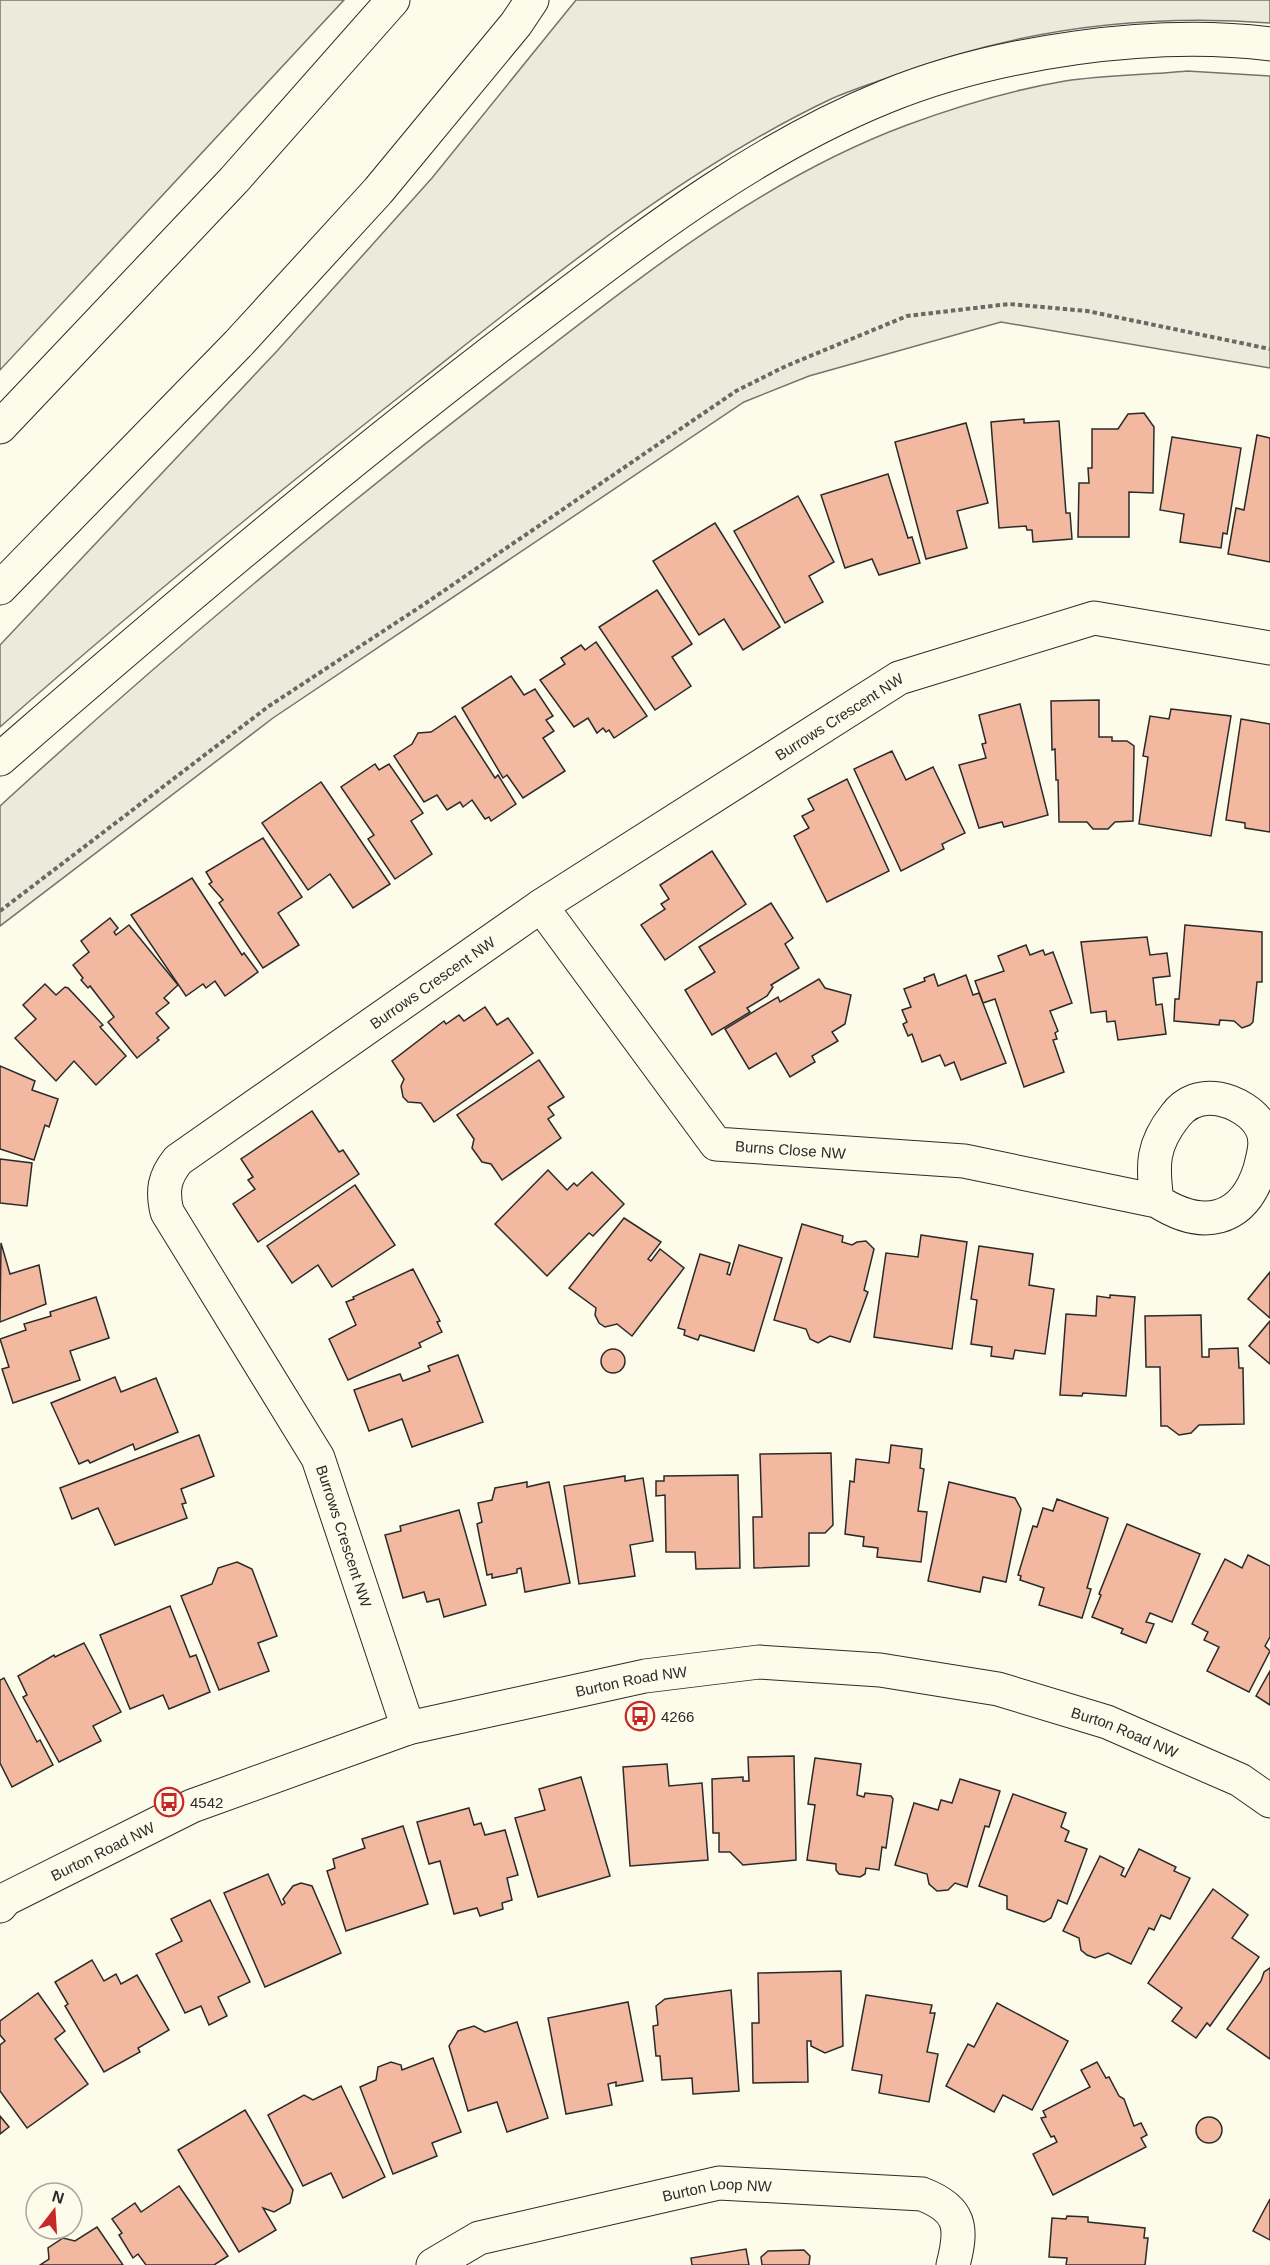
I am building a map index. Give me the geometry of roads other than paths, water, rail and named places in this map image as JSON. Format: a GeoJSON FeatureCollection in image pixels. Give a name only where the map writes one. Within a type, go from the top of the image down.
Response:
{"type":"FeatureCollection","features":[{"type":"Feature","properties":{"kind":"main road"},"geometry":{"type":"LineString","coordinates":[[0,427],[234,180],[393,0]]}},
{"type":"Feature","properties":{"kind":"main road"},"geometry":{"type":"LineString","coordinates":[[0,588],[238,344],[378,191],[516,24],[532,0]]}},
{"type":"Feature","properties":{"kind":"main road"},"geometry":{"type":"LineString","coordinates":[[0,759],[209,577],[440,390],[681,208],[786,144],[886,96],[999,61],[1120,42],[1230,39],[1270,44]]}},
{"type":"Feature","properties":{"kind":"main road","name":"Burrows Crescent NW"},"geometry":{"type":"LineString","coordinates":[[408,1728],[318,1458],[167,1212],[164,1197],[165,1181],[169,1171],[178,1160],[541,906],[899,678],[1094,618],[1270,648]]}},
{"type":"Feature","properties":{"kind":"main road","name":"Burns Close NW"},"geometry":{"type":"LineString","coordinates":[[541,906],[716,1144],[964,1161],[1157,1201]]}},
{"type":"Feature","properties":{"kind":"main road","name":"Burton Road NW"},"geometry":{"type":"LineString","coordinates":[[2,1899],[192,1806],[408,1728],[645,1676],[748,1663],[880,1670],[998,1689],[1107,1722],[1240,1780],[1270,1801]]}},
{"type":"Feature","properties":{"kind":"main road","name":"Burton Loop NW"},"geometry":{"type":"LineString","coordinates":[[433,2265],[479,2238],[719,2183],[922,2194],[940,2201],[954,2212],[959,2231],[953,2265]]}},
{"type":"Feature","properties":{"kind":"place","name":"4266"},"geometry":{"type":"Point","coordinates":[640,1716]}},
{"type":"Feature","properties":{"kind":"place","name":"4542"},"geometry":{"type":"Point","coordinates":[169,1802]}}]}
